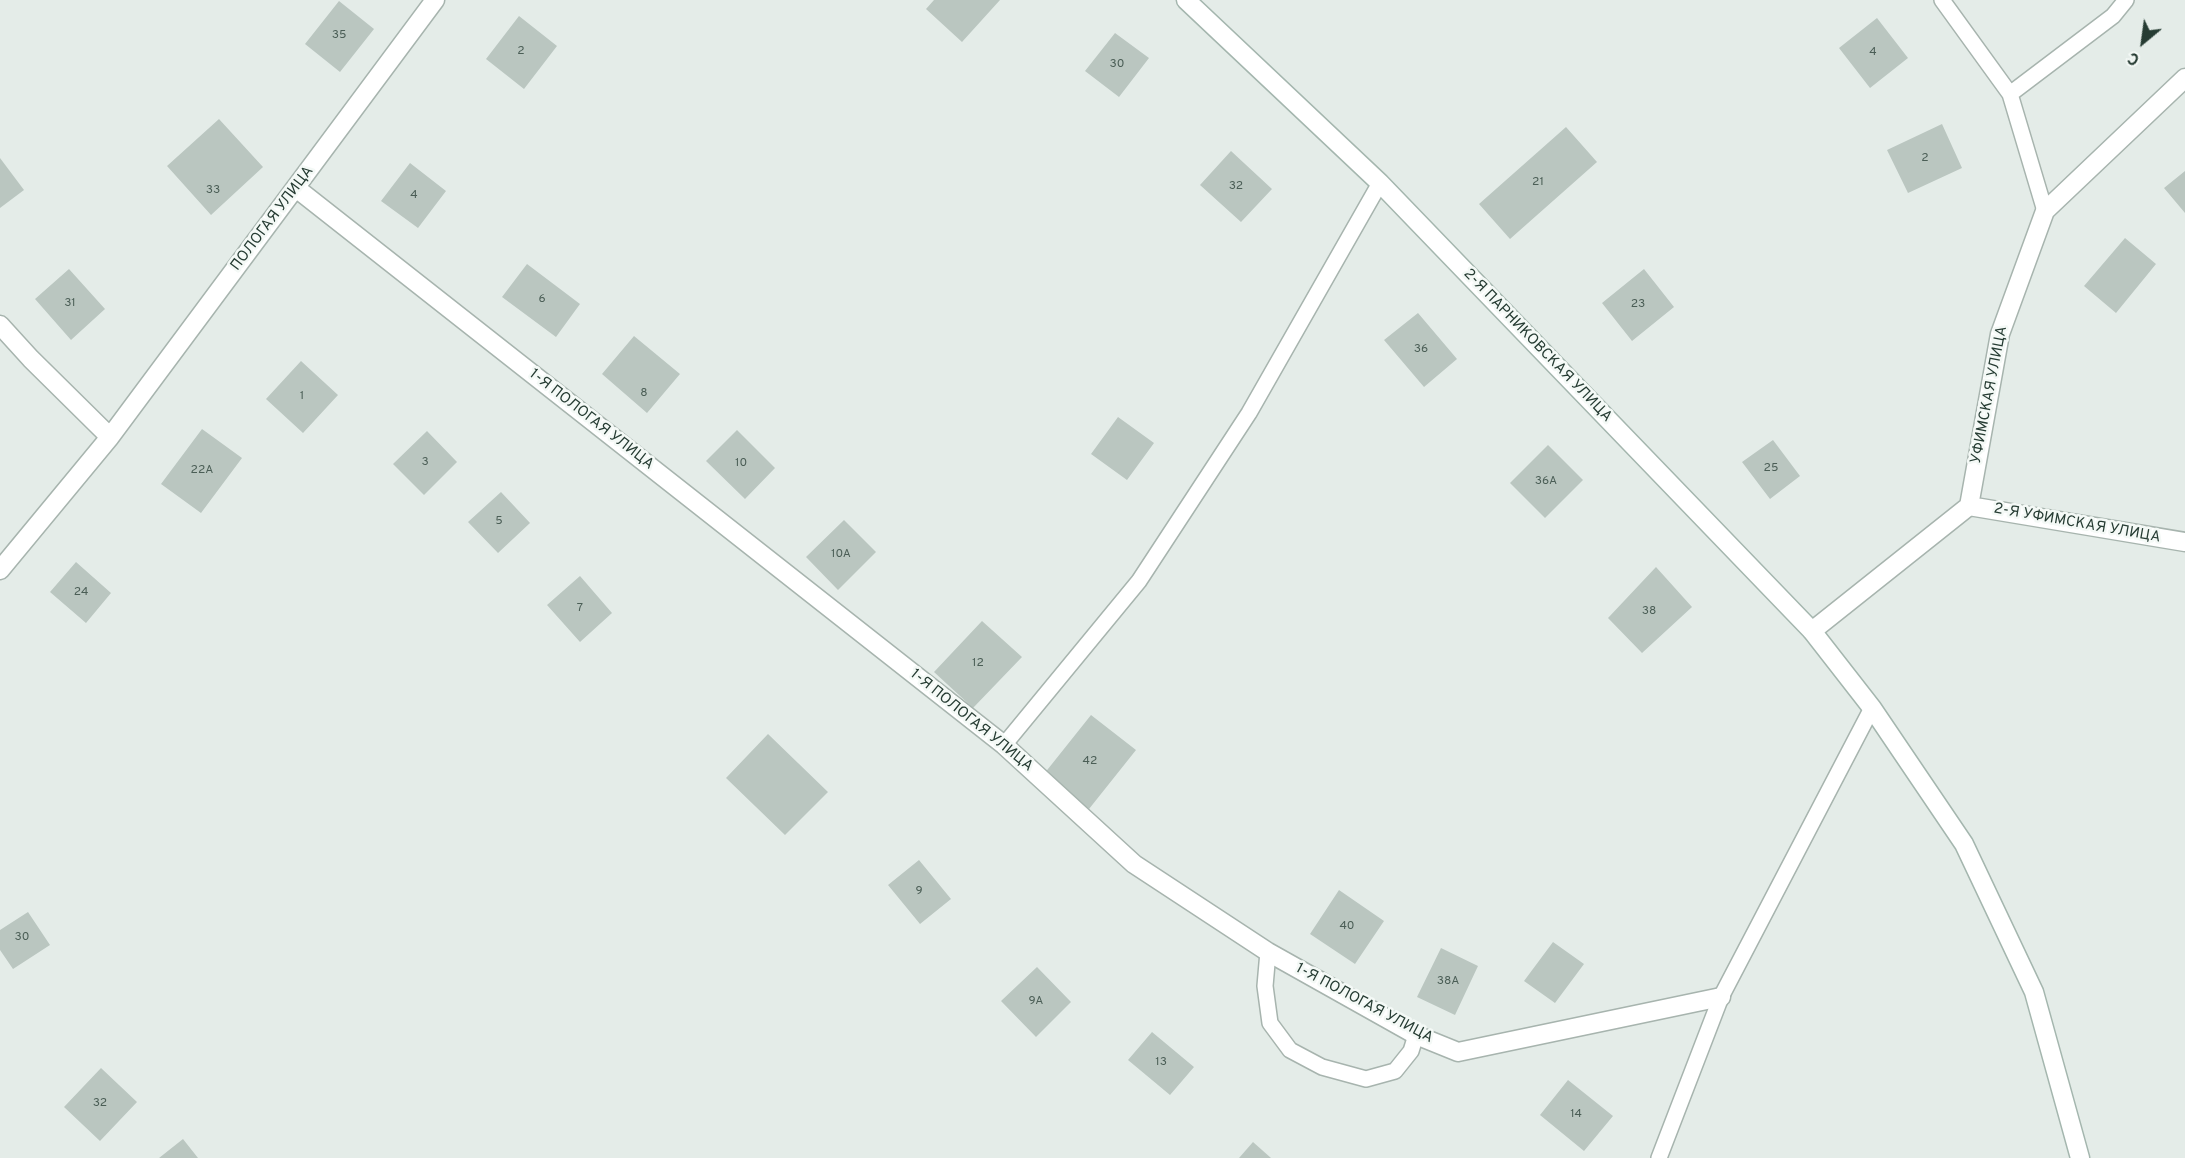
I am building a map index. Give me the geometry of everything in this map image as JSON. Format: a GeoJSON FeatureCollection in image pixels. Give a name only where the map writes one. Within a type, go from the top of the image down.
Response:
{"type":"FeatureCollection","features":[{"type":"Feature","properties":{"kind":"street","name":"ПОЛОГАЯ УЛИЦА"},"geometry":{"type":"LineString","coordinates":[[0,570],[110,437],[435,0]]}},
{"type":"Feature","properties":{"kind":"street","name":"2-Я ПАРНИКОВСКАЯ УЛИЦА"},"geometry":{"type":"LineString","coordinates":[[1186,0],[1380,183],[1812,631],[1872,708],[1964,844],[2034,992],[2080,1158]]}},
{"type":"Feature","properties":{"kind":"street","name":"УФИМСКАЯ УЛИЦА"},"geometry":{"type":"LineString","coordinates":[[1969,506],[2000,334],[2045,211],[2185,78]]}},
{"type":"Feature","properties":{"kind":"street","name":"1-Я ПОЛОГАЯ УЛИЦА"},"geometry":{"type":"LineString","coordinates":[[296,188],[1004,745],[1134,864],[1268,952],[1416,1035],[1458,1052],[1721,997]]}},
{"type":"Feature","properties":{"kind":"street"},"geometry":{"type":"LineString","coordinates":[[0,325],[110,437]]}},
{"type":"Feature","properties":{"kind":"street"},"geometry":{"type":"LineString","coordinates":[[1812,631],[1969,506]]}},
{"type":"Feature","properties":{"kind":"street","name":"2-Я УФИМСКАЯ УЛИЦА"},"geometry":{"type":"LineString","coordinates":[[1969,506],[2185,542]]}},
{"type":"Feature","properties":{"kind":"lane"},"geometry":{"type":"LineString","coordinates":[[1942,0],[2010,94],[2045,211]]}},
{"type":"Feature","properties":{"kind":"lane"},"geometry":{"type":"LineString","coordinates":[[2010,94],[2113,16],[2126,0]]}},
{"type":"Feature","properties":{"kind":"lane"},"geometry":{"type":"LineString","coordinates":[[1004,745],[1139,581],[1249,413],[1380,183]]}},
{"type":"Feature","properties":{"kind":"lane"},"geometry":{"type":"LineString","coordinates":[[1659,1158],[1721,997],[1872,708]]}},
{"type":"Feature","properties":{"kind":"lane"},"geometry":{"type":"LineString","coordinates":[[1268,952],[1265,986],[1270,1023],[1290,1050],[1322,1067],[1366,1079],[1395,1071],[1411,1051],[1416,1035]]}},
{"type":"Feature","properties":{"kind":"building"},"geometry":{"type":"Polygon","coordinates":[[[934,0],[1000,0],[962,42],[926,9],[934,0]]]}},
{"type":"Feature","properties":{"kind":"building"},"geometry":{"type":"Polygon","coordinates":[[[339,1],[374,29],[340,72],[305,44],[339,1]]]}},
{"type":"Feature","properties":{"kind":"building"},"geometry":{"type":"Polygon","coordinates":[[[519,16],[557,46],[524,89],[486,59],[519,16]]]}},
{"type":"Feature","properties":{"kind":"building"},"geometry":{"type":"Polygon","coordinates":[[[1877,18],[1908,58],[1870,88],[1839,48],[1877,18]]]}},
{"type":"Feature","properties":{"kind":"building"},"geometry":{"type":"Polygon","coordinates":[[[1115,33],[1149,58],[1119,97],[1085,71],[1115,33]]]}},
{"type":"Feature","properties":{"kind":"building"},"geometry":{"type":"Polygon","coordinates":[[[219,119],[263,167],[211,215],[167,166],[219,119]]]}},
{"type":"Feature","properties":{"kind":"building"},"geometry":{"type":"Polygon","coordinates":[[[1942,124],[1962,168],[1908,193],[1887,150],[1942,124]]]}},
{"type":"Feature","properties":{"kind":"building"},"geometry":{"type":"Polygon","coordinates":[[[1566,127],[1597,162],[1510,239],[1479,204],[1566,127]]]}},
{"type":"Feature","properties":{"kind":"building"},"geometry":{"type":"Polygon","coordinates":[[[1231,151],[1272,189],[1241,222],[1200,185],[1231,151]]]}},
{"type":"Feature","properties":{"kind":"building"},"geometry":{"type":"Polygon","coordinates":[[[0,158],[24,190],[0,208],[0,158]]]}},
{"type":"Feature","properties":{"kind":"building"},"geometry":{"type":"Polygon","coordinates":[[[410,163],[446,191],[418,228],[381,201],[410,163]]]}},
{"type":"Feature","properties":{"kind":"building"},"geometry":{"type":"Polygon","coordinates":[[[2185,171],[2185,213],[2164,188],[2185,171]]]}},
{"type":"Feature","properties":{"kind":"building"},"geometry":{"type":"Polygon","coordinates":[[[2125,238],[2156,264],[2116,313],[2084,286],[2125,238]]]}},
{"type":"Feature","properties":{"kind":"building"},"geometry":{"type":"Polygon","coordinates":[[[527,264],[580,304],[556,337],[502,297],[527,264]]]}},
{"type":"Feature","properties":{"kind":"building"},"geometry":{"type":"Polygon","coordinates":[[[69,269],[105,309],[71,340],[35,299],[69,269]]]}},
{"type":"Feature","properties":{"kind":"building"},"geometry":{"type":"Polygon","coordinates":[[[1644,269],[1674,307],[1632,341],[1602,303],[1644,269]]]}},
{"type":"Feature","properties":{"kind":"building"},"geometry":{"type":"Polygon","coordinates":[[[1418,313],[1457,359],[1424,387],[1384,340],[1418,313]]]}},
{"type":"Feature","properties":{"kind":"building"},"geometry":{"type":"Polygon","coordinates":[[[634,336],[680,374],[647,413],[602,374],[634,336]]]}},
{"type":"Feature","properties":{"kind":"building"},"geometry":{"type":"Polygon","coordinates":[[[301,361],[338,395],[303,433],[266,399],[301,361]]]}},
{"type":"Feature","properties":{"kind":"building"},"geometry":{"type":"Polygon","coordinates":[[[1118,417],[1154,443],[1127,480],[1091,454],[1118,417]]]}},
{"type":"Feature","properties":{"kind":"building"},"geometry":{"type":"Polygon","coordinates":[[[202,429],[242,458],[201,513],[161,484],[202,429]]]}},
{"type":"Feature","properties":{"kind":"building"},"geometry":{"type":"Polygon","coordinates":[[[737,430],[775,468],[745,499],[706,461],[737,430]]]}},
{"type":"Feature","properties":{"kind":"building"},"geometry":{"type":"Polygon","coordinates":[[[427,431],[457,462],[424,495],[393,464],[427,431]]]}},
{"type":"Feature","properties":{"kind":"building"},"geometry":{"type":"Polygon","coordinates":[[[1773,440],[1800,476],[1770,499],[1742,462],[1773,440]]]}},
{"type":"Feature","properties":{"kind":"building"},"geometry":{"type":"Polygon","coordinates":[[[1548,445],[1583,480],[1545,518],[1510,483],[1548,445]]]}},
{"type":"Feature","properties":{"kind":"building"},"geometry":{"type":"Polygon","coordinates":[[[501,492],[530,523],[498,553],[468,522],[501,492]]]}},
{"type":"Feature","properties":{"kind":"building"},"geometry":{"type":"Polygon","coordinates":[[[844,520],[876,552],[838,590],[806,557],[844,520]]]}},
{"type":"Feature","properties":{"kind":"building"},"geometry":{"type":"Polygon","coordinates":[[[76,562],[111,593],[86,623],[50,592],[76,562]]]}},
{"type":"Feature","properties":{"kind":"building"},"geometry":{"type":"Polygon","coordinates":[[[1656,567],[1692,607],[1642,653],[1608,618],[1656,567]]]}},
{"type":"Feature","properties":{"kind":"building"},"geometry":{"type":"Polygon","coordinates":[[[580,576],[612,613],[580,642],[547,605],[580,576]]]}},
{"type":"Feature","properties":{"kind":"building"},"geometry":{"type":"Polygon","coordinates":[[[982,621],[1022,657],[973,708],[934,672],[982,621]]]}},
{"type":"Feature","properties":{"kind":"building"},"geometry":{"type":"Polygon","coordinates":[[[1091,715],[1136,750],[1089,809],[1044,774],[1091,715]]]}},
{"type":"Feature","properties":{"kind":"building"},"geometry":{"type":"Polygon","coordinates":[[[768,734],[828,792],[785,835],[726,778],[768,734]]]}},
{"type":"Feature","properties":{"kind":"building"},"geometry":{"type":"Polygon","coordinates":[[[919,860],[951,899],[920,924],[888,885],[919,860]]]}},
{"type":"Feature","properties":{"kind":"building"},"geometry":{"type":"Polygon","coordinates":[[[1339,890],[1384,921],[1355,964],[1310,934],[1339,890]]]}},
{"type":"Feature","properties":{"kind":"building"},"geometry":{"type":"Polygon","coordinates":[[[28,912],[50,945],[13,969],[0,950],[0,930],[28,912]]]}},
{"type":"Feature","properties":{"kind":"building"},"geometry":{"type":"Polygon","coordinates":[[[1553,942],[1584,964],[1555,1003],[1524,981],[1553,942]]]}},
{"type":"Feature","properties":{"kind":"building"},"geometry":{"type":"Polygon","coordinates":[[[1441,948],[1478,966],[1455,1015],[1417,997],[1441,948]]]}},
{"type":"Feature","properties":{"kind":"building"},"geometry":{"type":"Polygon","coordinates":[[[1037,967],[1071,1002],[1036,1037],[1001,1001],[1037,967]]]}},
{"type":"Feature","properties":{"kind":"building"},"geometry":{"type":"Polygon","coordinates":[[[1152,1032],[1194,1067],[1170,1095],[1128,1060],[1152,1032]]]}},
{"type":"Feature","properties":{"kind":"building"},"geometry":{"type":"Polygon","coordinates":[[[101,1068],[137,1102],[100,1141],[64,1107],[101,1068]]]}},
{"type":"Feature","properties":{"kind":"building"},"geometry":{"type":"Polygon","coordinates":[[[1568,1080],[1613,1116],[1584,1151],[1540,1115],[1568,1080]]]}},
{"type":"Feature","properties":{"kind":"building"},"geometry":{"type":"Polygon","coordinates":[[[183,1139],[198,1158],[159,1158],[183,1139]]]}},
{"type":"Feature","properties":{"kind":"building"},"geometry":{"type":"Polygon","coordinates":[[[1253,1142],[1271,1158],[1239,1158],[1253,1142]]]}}]}
